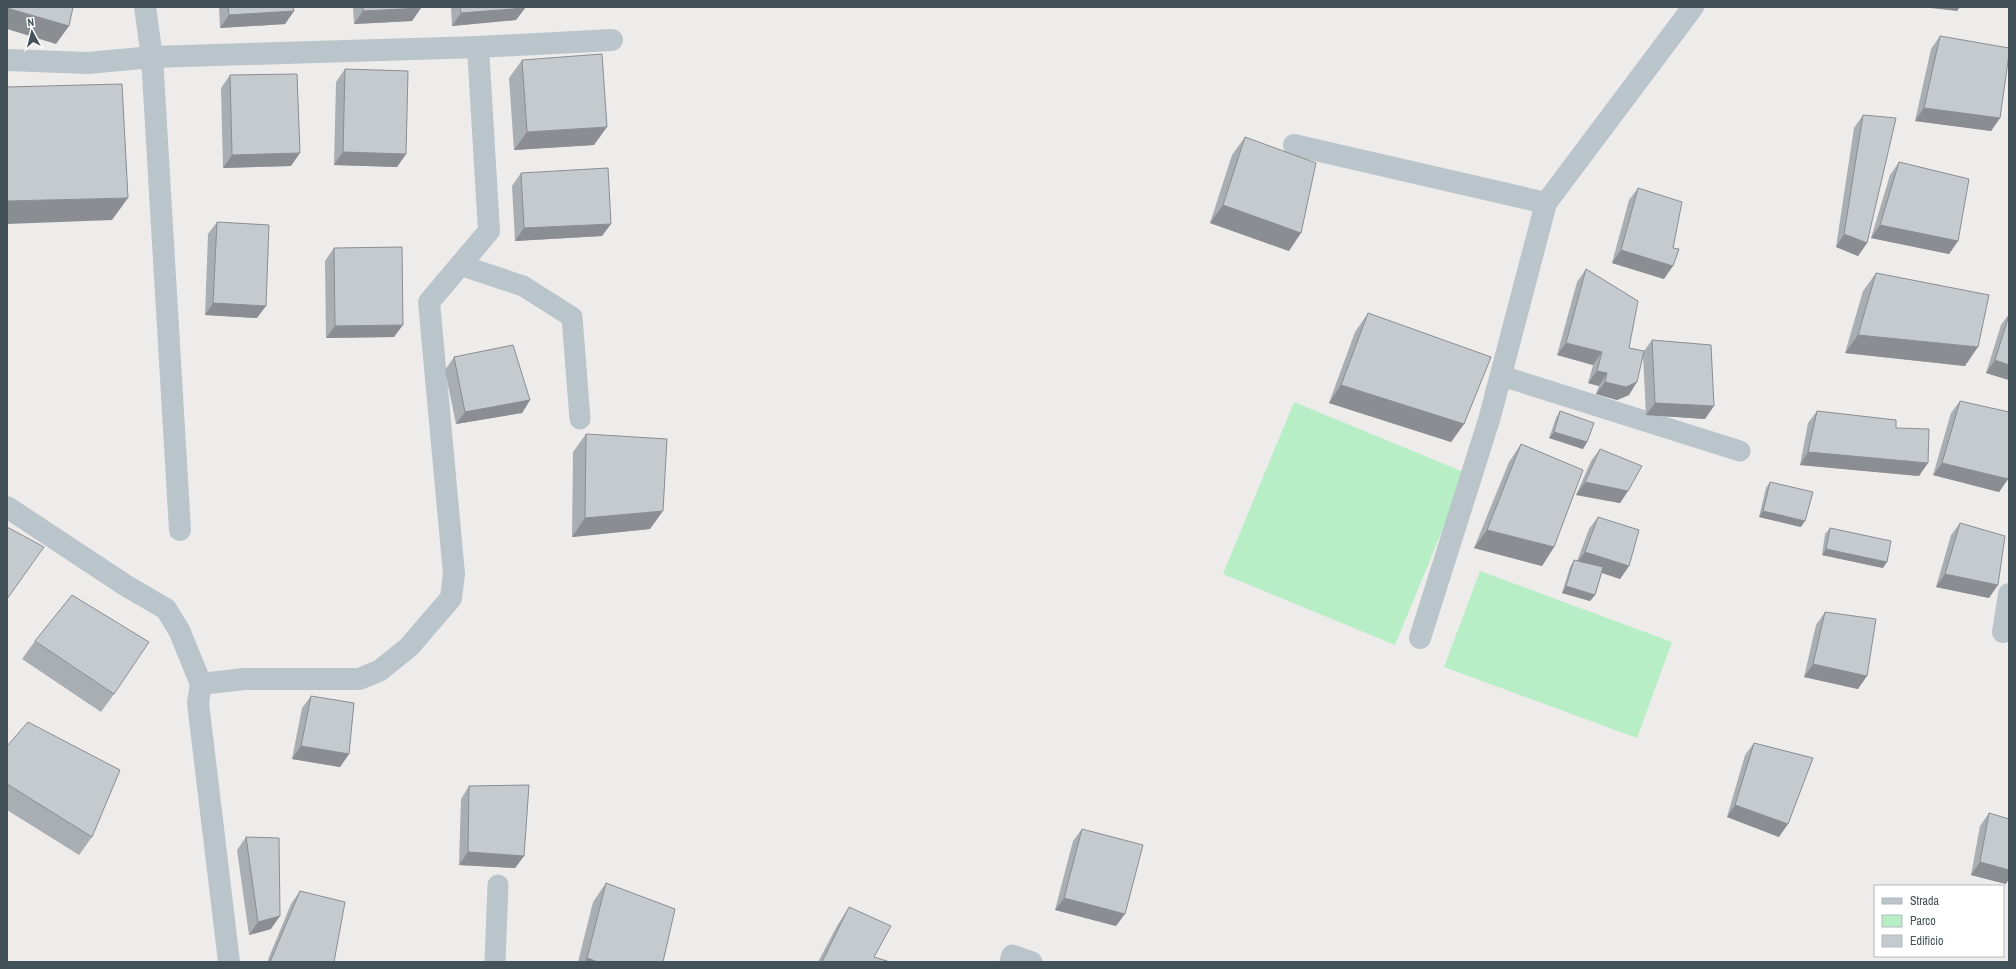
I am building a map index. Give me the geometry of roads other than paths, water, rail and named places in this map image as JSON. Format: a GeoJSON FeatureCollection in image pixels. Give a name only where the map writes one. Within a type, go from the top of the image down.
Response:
{"type":"FeatureCollection","features":[{"type":"Feature","properties":{"kind":"street"},"geometry":{"type":"LineString","coordinates":[[145,7],[152,57],[180,530]]}},
{"type":"Feature","properties":{"kind":"street"},"geometry":{"type":"LineString","coordinates":[[1420,638],[1474,473],[1502,376],[1546,203],[1693,7]]}},
{"type":"Feature","properties":{"kind":"street"},"geometry":{"type":"LineString","coordinates":[[7,60],[88,63],[152,57],[478,47],[612,40]]}},
{"type":"Feature","properties":{"kind":"street"},"geometry":{"type":"LineString","coordinates":[[201,684],[244,679],[359,679],[379,671],[409,647],[451,598],[454,574],[429,302],[489,231],[478,47]]}},
{"type":"Feature","properties":{"kind":"street"},"geometry":{"type":"LineString","coordinates":[[1294,145],[1546,203]]}},
{"type":"Feature","properties":{"kind":"street"},"geometry":{"type":"LineString","coordinates":[[7,507],[125,585],[166,609],[179,630],[201,684],[198,703],[229,962]]}},
{"type":"Feature","properties":{"kind":"street"},"geometry":{"type":"LineString","coordinates":[[2006,633],[2009,594]]}},
{"type":"Feature","properties":{"kind":"lane"},"geometry":{"type":"LineString","coordinates":[[460,265],[523,286],[572,317],[580,418]]}},
{"type":"Feature","properties":{"kind":"lane"},"geometry":{"type":"LineString","coordinates":[[1502,376],[1740,451]]}},
{"type":"Feature","properties":{"kind":"lane"},"geometry":{"type":"LineString","coordinates":[[495,962],[498,884]]}},
{"type":"Feature","properties":{"kind":"lane"},"geometry":{"type":"LineString","coordinates":[[1010,962],[1012,955],[1032,962]]}}]}
